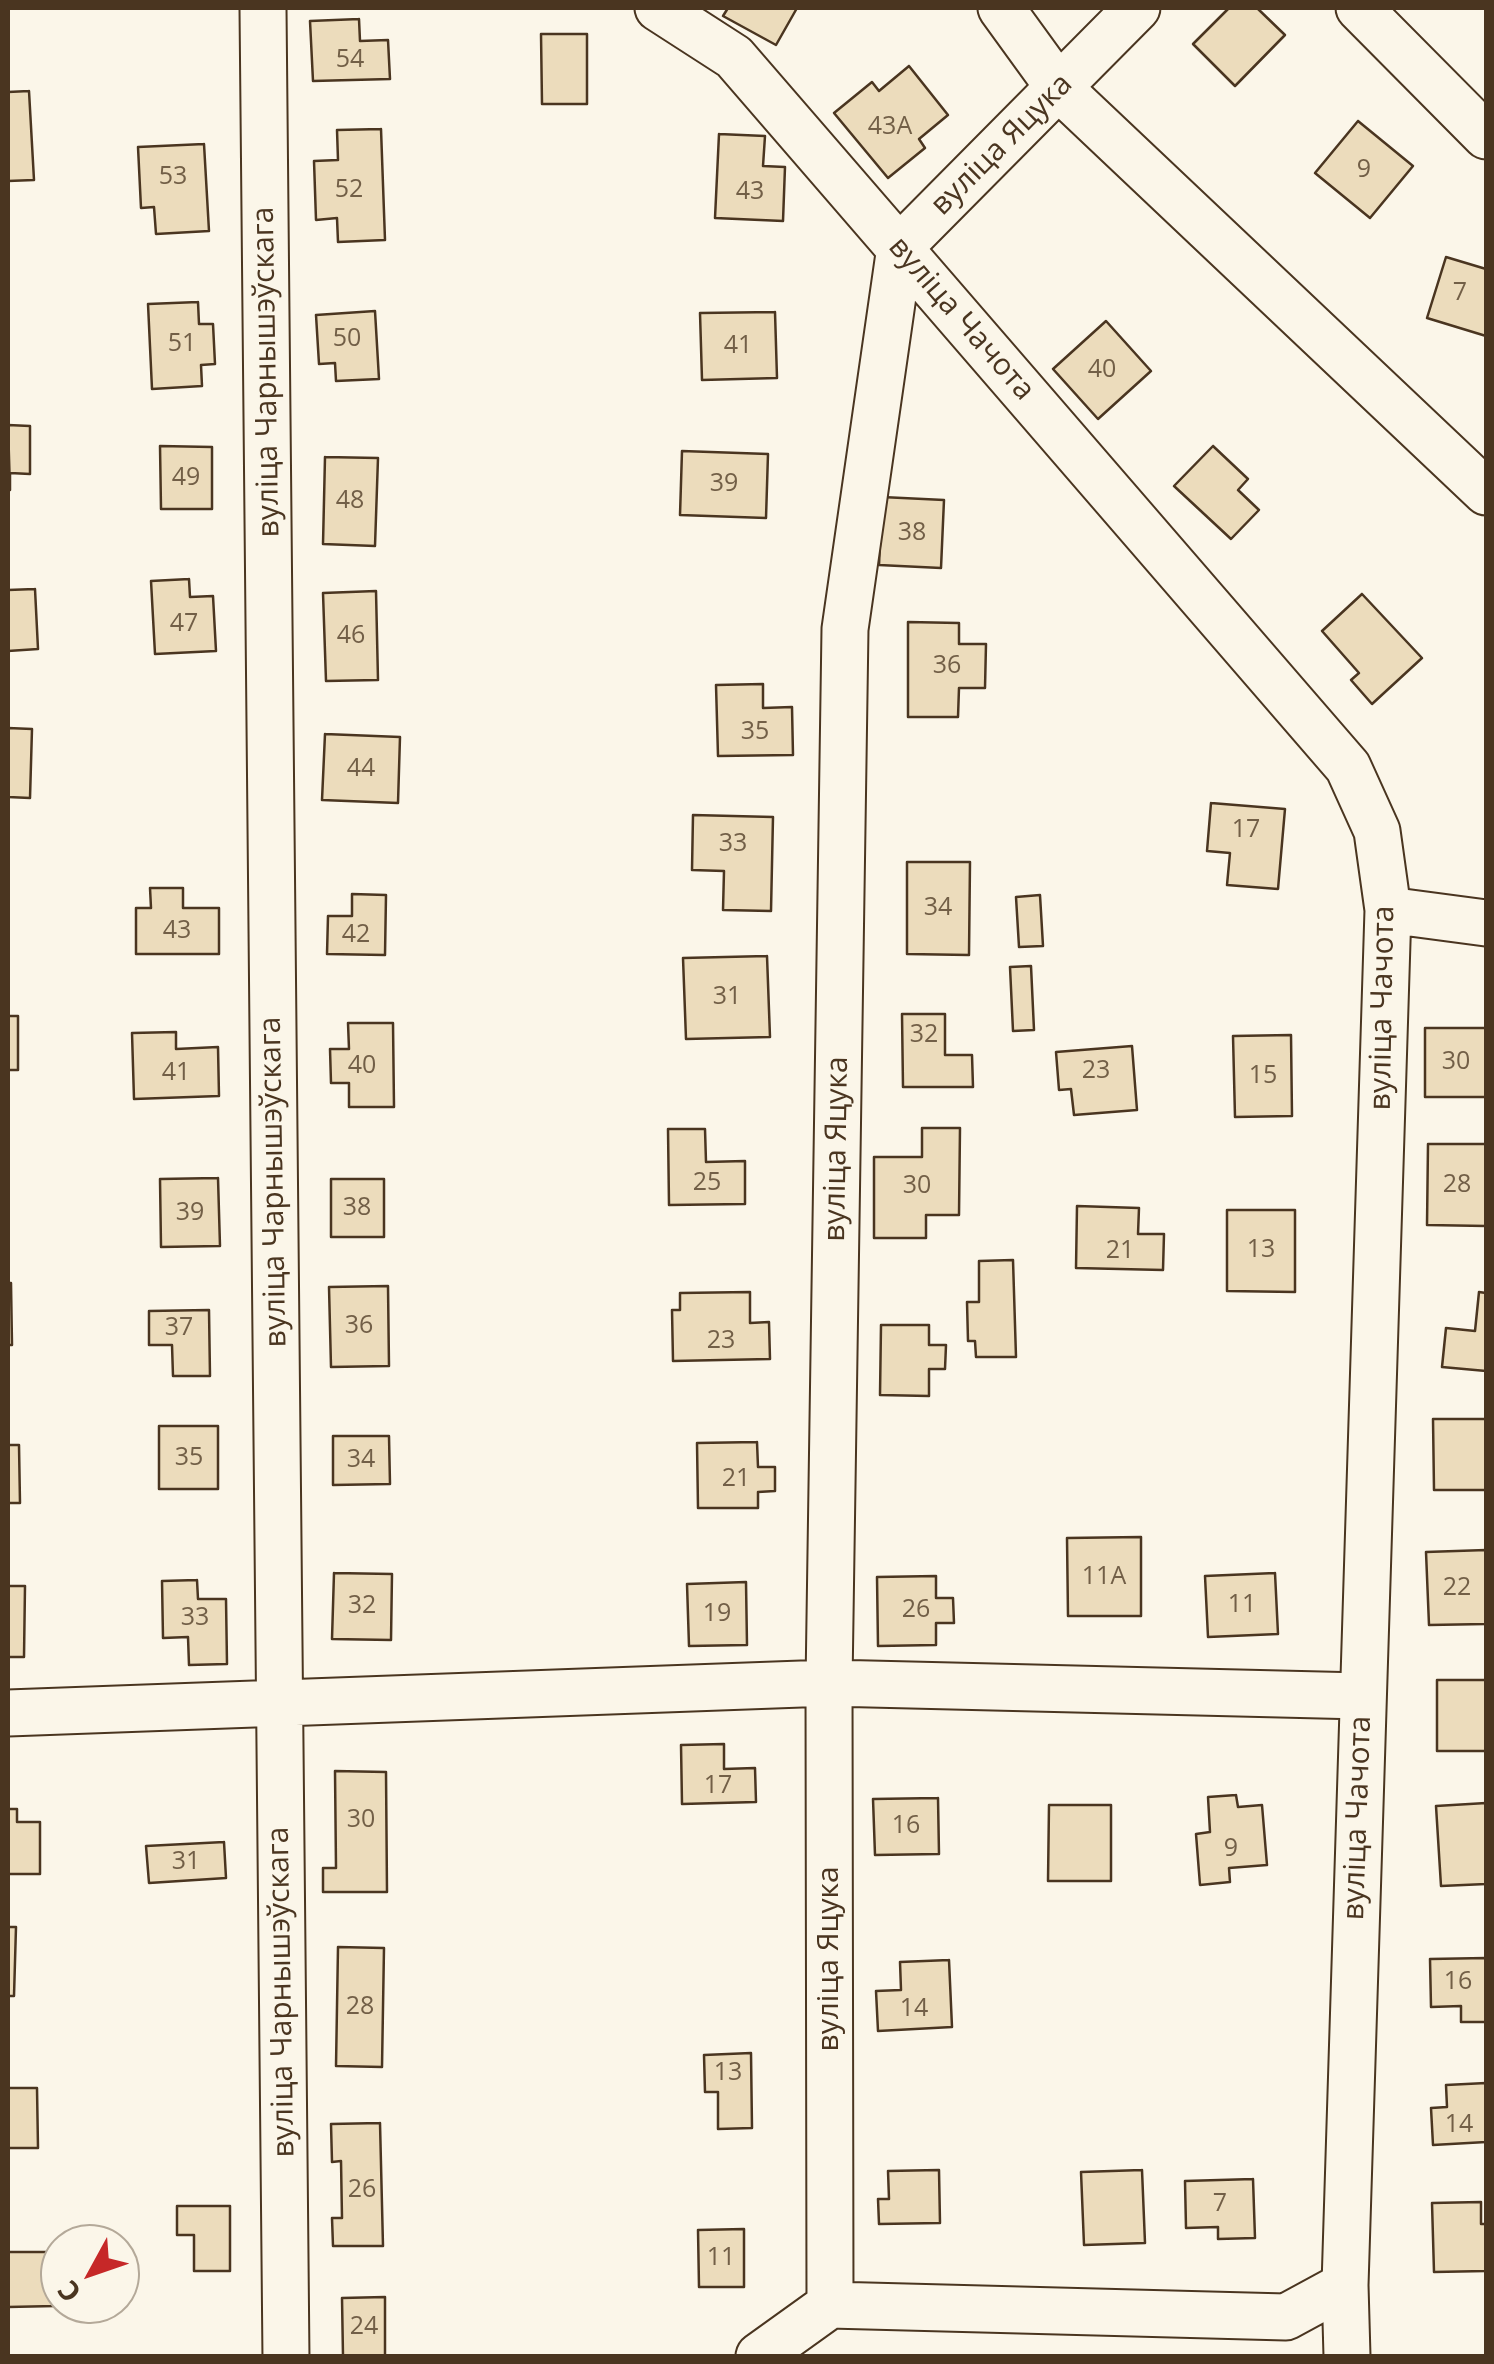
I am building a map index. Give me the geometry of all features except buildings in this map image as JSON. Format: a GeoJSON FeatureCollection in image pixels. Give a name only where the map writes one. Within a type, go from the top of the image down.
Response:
{"type":"FeatureCollection","features":[{"type":"Feature","properties":{"kind":"street","name":"вуліца Чарнышэўскага"},"geometry":{"type":"LineString","coordinates":[[263,8],[286,2356]]}},
{"type":"Feature","properties":{"kind":"street","name":"вуліца Чачота"},"geometry":{"type":"LineString","coordinates":[[658,8],[734,56],[1348,768],[1377,831],[1388,910],[1345,2285],[1347,2356]]}},
{"type":"Feature","properties":{"kind":"street"},"geometry":{"type":"LineString","coordinates":[[1001,8],[1058,88],[1486,492]]}},
{"type":"Feature","properties":{"kind":"street","name":"вуліца Яцука"},"geometry":{"type":"LineString","coordinates":[[830,2305],[829,1683],[845,629],[900,247],[1138,8]]}},
{"type":"Feature","properties":{"kind":"street"},"geometry":{"type":"LineString","coordinates":[[1359,8],[1486,136]]}},
{"type":"Feature","properties":{"kind":"street"},"geometry":{"type":"LineString","coordinates":[[1388,910],[1486,924]]}},
{"type":"Feature","properties":{"kind":"street"},"geometry":{"type":"LineString","coordinates":[[8,1713],[829,1683],[1362,1696]]}},
{"type":"Feature","properties":{"kind":"street"},"geometry":{"type":"LineString","coordinates":[[759,2356],[830,2305],[1286,2318],[1345,2285]]}}]}
